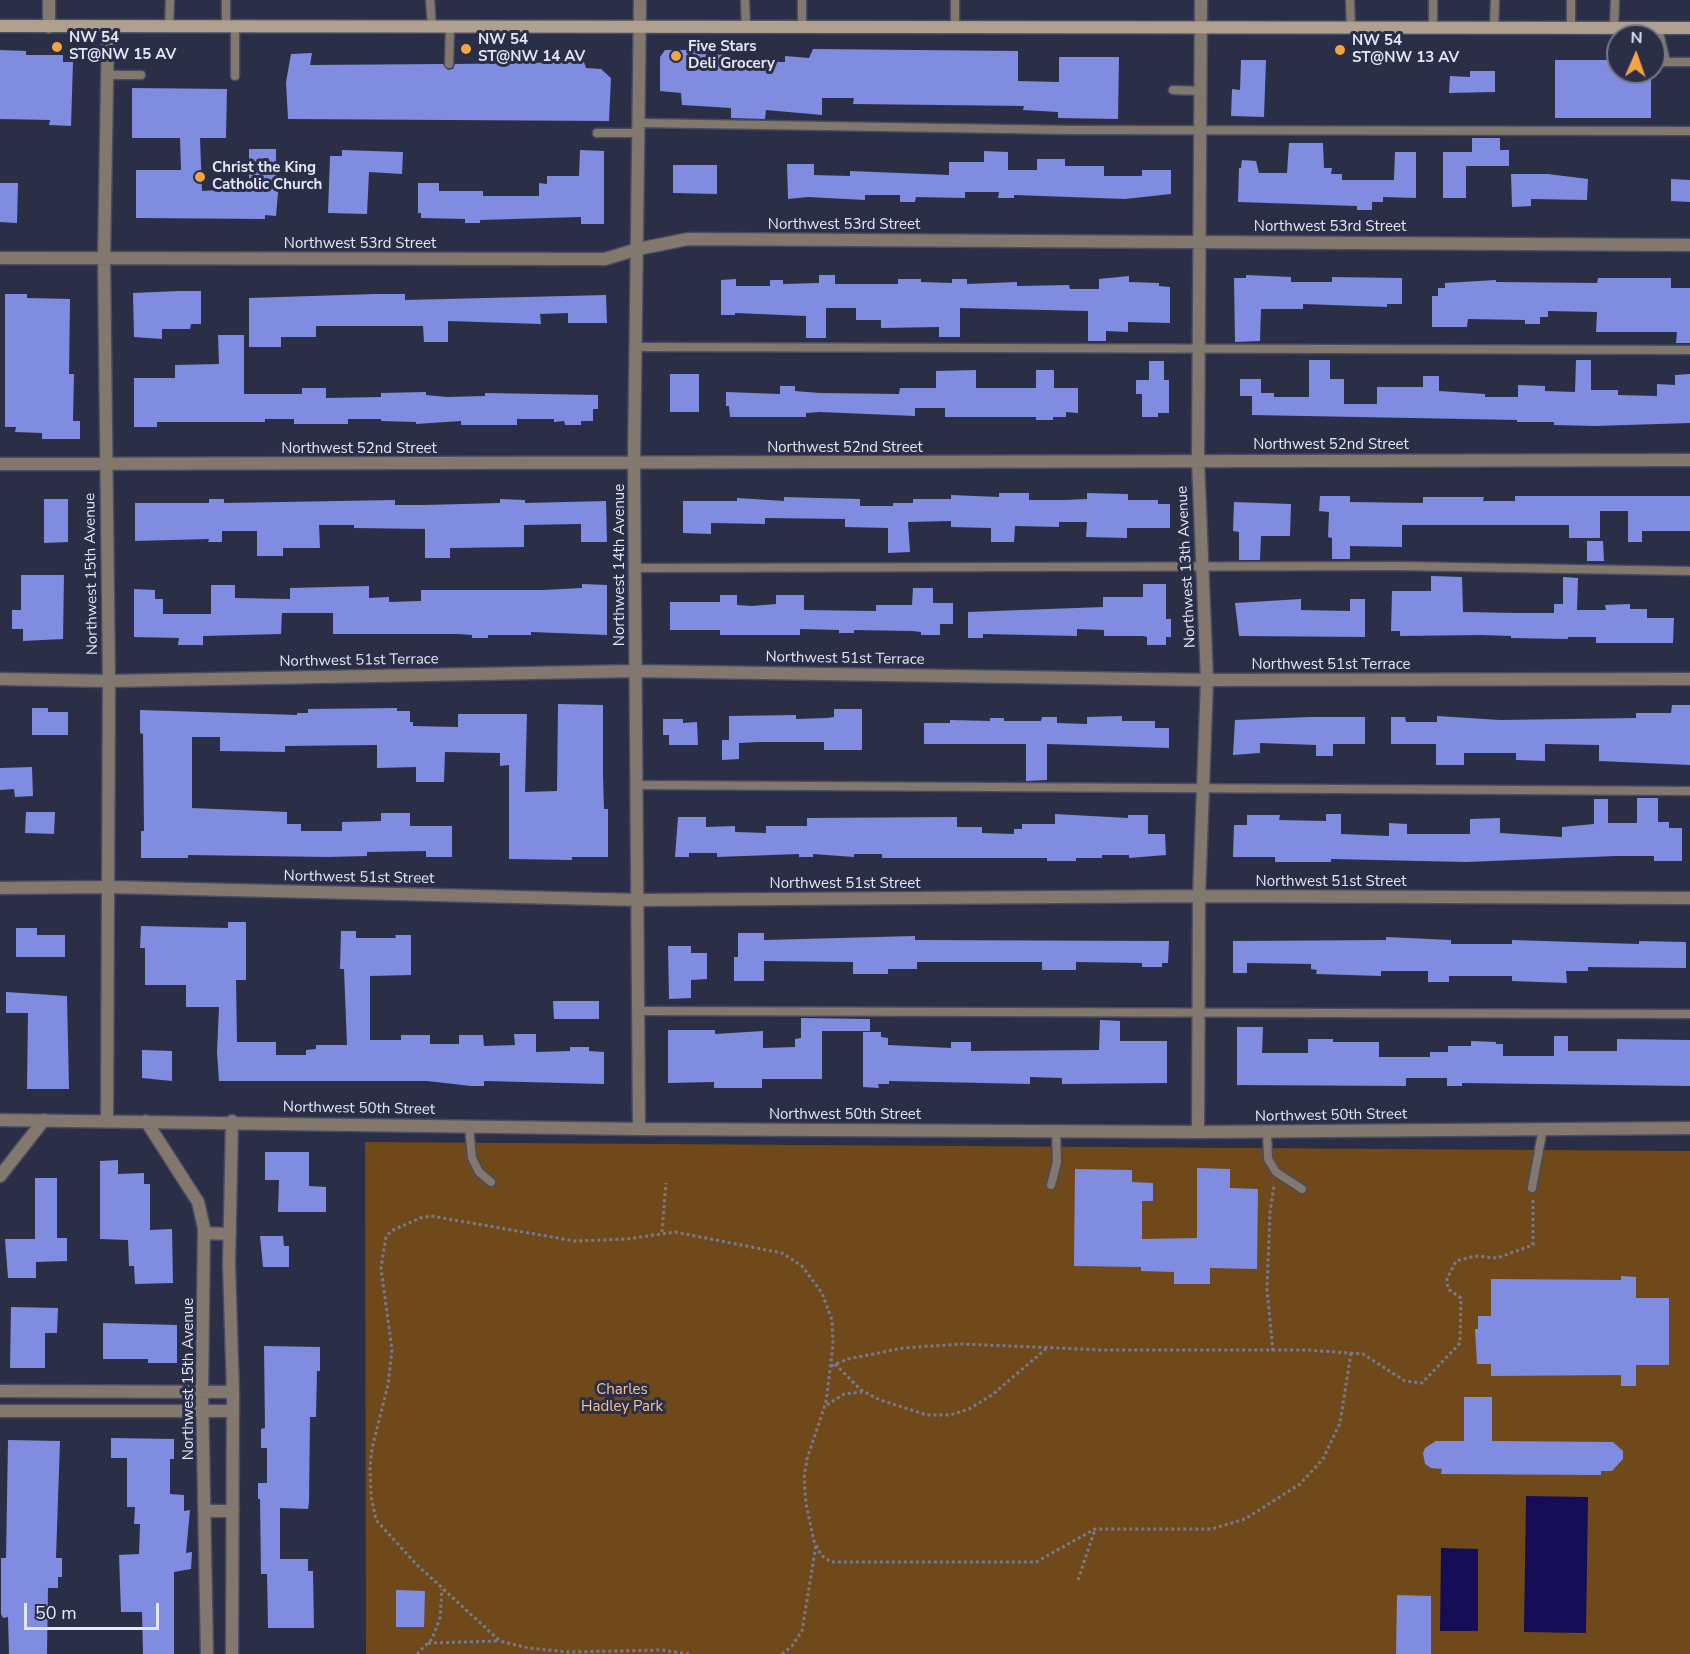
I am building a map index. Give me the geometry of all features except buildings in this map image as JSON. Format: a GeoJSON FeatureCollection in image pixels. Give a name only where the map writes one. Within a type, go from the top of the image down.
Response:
{"type":"FeatureCollection","features":[{"type":"Feature","properties":{"kind":"main road"},"geometry":{"type":"LineString","coordinates":[[0,26],[1606,28]]}},
{"type":"Feature","properties":{"kind":"main road"},"geometry":{"type":"LineString","coordinates":[[1666,28],[1690,28]]}},
{"type":"Feature","properties":{"kind":"street"},"geometry":{"type":"LineString","coordinates":[[49,0],[49,27]]}},
{"type":"Feature","properties":{"kind":"street","name":"Northwest 14th Avenue"},"geometry":{"type":"LineString","coordinates":[[639,1129],[634,464],[640,0]]}},
{"type":"Feature","properties":{"kind":"street","name":"Northwest 13th Avenue"},"geometry":{"type":"LineString","coordinates":[[1198,1132],[1199,896],[1208,680],[1198,460],[1202,241],[1201,0]]}},
{"type":"Feature","properties":{"kind":"street","name":"Northwest 15th Avenue"},"geometry":{"type":"LineString","coordinates":[[107,1120],[110,887],[109,681],[104,465],[104,258],[108,27]]}},
{"type":"Feature","properties":{"kind":"street","name":"Northwest 53rd Street"},"geometry":{"type":"LineString","coordinates":[[0,258],[605,259],[638,249],[688,239],[1690,245]]}},
{"type":"Feature","properties":{"kind":"street","name":"Northwest 52nd Street"},"geometry":{"type":"LineString","coordinates":[[0,464],[1690,460]]}},
{"type":"Feature","properties":{"kind":"street","name":"Northwest 51st Terrace"},"geometry":{"type":"LineString","coordinates":[[0,679],[109,681],[635,671],[1208,680],[1690,679]]}},
{"type":"Feature","properties":{"kind":"street","name":"Northwest 51st Street"},"geometry":{"type":"LineString","coordinates":[[0,888],[110,887],[639,900],[1199,896],[1690,898]]}},
{"type":"Feature","properties":{"kind":"street","name":"Northwest 50th Street"},"geometry":{"type":"LineString","coordinates":[[0,1120],[232,1121],[639,1129],[1198,1132],[1690,1128]]}},
{"type":"Feature","properties":{"kind":"street"},"geometry":{"type":"LineString","coordinates":[[0,1176],[44,1120]]}},
{"type":"Feature","properties":{"kind":"street","name":"Northwest 15th Avenue"},"geometry":{"type":"LineString","coordinates":[[146,1120],[198,1202],[204,1233],[202,1412],[206,1511],[207,1654]]}},
{"type":"Feature","properties":{"kind":"street"},"geometry":{"type":"LineString","coordinates":[[232,1121],[230,1234],[233,1392],[232,1654]]}},
{"type":"Feature","properties":{"kind":"street"},"geometry":{"type":"LineString","coordinates":[[204,1233],[230,1234]]}},
{"type":"Feature","properties":{"kind":"street"},"geometry":{"type":"LineString","coordinates":[[0,1391],[233,1392]]}},
{"type":"Feature","properties":{"kind":"street"},"geometry":{"type":"LineString","coordinates":[[87,1392],[87,1411]]}},
{"type":"Feature","properties":{"kind":"street"},"geometry":{"type":"LineString","coordinates":[[0,1411],[233,1411]]}},
{"type":"Feature","properties":{"kind":"street"},"geometry":{"type":"LineString","coordinates":[[206,1511],[233,1511]]}},
{"type":"Feature","properties":{"kind":"lane"},"geometry":{"type":"LineString","coordinates":[[169,27],[170,0]]}},
{"type":"Feature","properties":{"kind":"lane"},"geometry":{"type":"LineString","coordinates":[[226,0],[235,76]]}},
{"type":"Feature","properties":{"kind":"lane"},"geometry":{"type":"LineString","coordinates":[[430,0],[432,27]]}},
{"type":"Feature","properties":{"kind":"lane"},"geometry":{"type":"LineString","coordinates":[[745,0],[746,28]]}},
{"type":"Feature","properties":{"kind":"lane"},"geometry":{"type":"LineString","coordinates":[[802,0],[802,28]]}},
{"type":"Feature","properties":{"kind":"lane"},"geometry":{"type":"LineString","coordinates":[[955,28],[956,0]]}},
{"type":"Feature","properties":{"kind":"lane"},"geometry":{"type":"LineString","coordinates":[[1350,0],[1351,28]]}},
{"type":"Feature","properties":{"kind":"lane"},"geometry":{"type":"LineString","coordinates":[[1433,0],[1433,28]]}},
{"type":"Feature","properties":{"kind":"lane"},"geometry":{"type":"LineString","coordinates":[[1494,0],[1494,28]]}},
{"type":"Feature","properties":{"kind":"lane"},"geometry":{"type":"LineString","coordinates":[[1571,0],[1571,28]]}},
{"type":"Feature","properties":{"kind":"lane"},"geometry":{"type":"LineString","coordinates":[[1614,24],[1615,0]]}},
{"type":"Feature","properties":{"kind":"lane"},"geometry":{"type":"LineString","coordinates":[[449,64],[450,27]]}},
{"type":"Feature","properties":{"kind":"lane"},"geometry":{"type":"LineString","coordinates":[[1666,62],[1690,62]]}},
{"type":"Feature","properties":{"kind":"lane"},"geometry":{"type":"LineString","coordinates":[[107,75],[141,75]]}},
{"type":"Feature","properties":{"kind":"lane"},"geometry":{"type":"LineString","coordinates":[[1173,90],[1202,90]]}},
{"type":"Feature","properties":{"kind":"lane"},"geometry":{"type":"LineString","coordinates":[[597,133],[640,128],[1690,131]]}},
{"type":"Feature","properties":{"kind":"lane"},"geometry":{"type":"LineString","coordinates":[[636,347],[1690,350]]}},
{"type":"Feature","properties":{"kind":"lane"},"geometry":{"type":"LineString","coordinates":[[635,568],[1398,566],[1690,571]]}},
{"type":"Feature","properties":{"kind":"lane"},"geometry":{"type":"LineString","coordinates":[[637,785],[1690,791]]}},
{"type":"Feature","properties":{"kind":"lane"},"geometry":{"type":"LineString","coordinates":[[639,1011],[1690,1014]]}},
{"type":"Feature","properties":{"kind":"lane"},"geometry":{"type":"LineString","coordinates":[[469,1126],[472,1158],[479,1172],[491,1182]]}},
{"type":"Feature","properties":{"kind":"lane"},"geometry":{"type":"LineString","coordinates":[[1532,1188],[1543,1128]]}},
{"type":"Feature","properties":{"kind":"lane"},"geometry":{"type":"LineString","coordinates":[[1051,1185],[1058,1162],[1056,1131]]}},
{"type":"Feature","properties":{"kind":"lane"},"geometry":{"type":"LineString","coordinates":[[1267,1132],[1268,1158],[1276,1172],[1302,1189]]}},
{"type":"Feature","properties":{"kind":"path"},"geometry":{"type":"LineString","coordinates":[[1273,1351],[1267,1290],[1270,1212],[1276,1172]]}},
{"type":"Feature","properties":{"kind":"path"},"geometry":{"type":"LineString","coordinates":[[662,1233],[666,1183]]}},
{"type":"Feature","properties":{"kind":"path"},"geometry":{"type":"LineString","coordinates":[[830,1366],[858,1356],[903,1348],[962,1344],[1351,1353],[1364,1354],[1405,1381],[1422,1383],[1460,1343],[1461,1298],[1448,1289],[1450,1271],[1456,1261],[1467,1258],[1497,1258],[1533,1245],[1532,1188]]}},
{"type":"Feature","properties":{"kind":"path"},"geometry":{"type":"LineString","coordinates":[[500,1641],[442,1589],[392,1540],[376,1520],[371,1496],[372,1448],[388,1385],[392,1350],[381,1268],[386,1237],[391,1231],[412,1221],[431,1216],[575,1240],[627,1239],[675,1232],[782,1253],[802,1266],[822,1293],[832,1320],[825,1406],[807,1459],[804,1479],[806,1504],[816,1545],[821,1555],[831,1562],[1036,1562],[1095,1528],[1212,1529],[1245,1520],[1300,1484],[1323,1459],[1341,1423],[1351,1353]]}},
{"type":"Feature","properties":{"kind":"path"},"geometry":{"type":"LineString","coordinates":[[835,1364],[863,1392],[906,1410],[927,1415],[950,1415],[969,1409],[992,1395],[1047,1347]]}},
{"type":"Feature","properties":{"kind":"path"},"geometry":{"type":"LineString","coordinates":[[825,1406],[844,1394],[863,1392]]}},
{"type":"Feature","properties":{"kind":"path"},"geometry":{"type":"LineString","coordinates":[[1078,1580],[1095,1528]]}},
{"type":"Feature","properties":{"kind":"path"},"geometry":{"type":"LineString","coordinates":[[782,1654],[792,1646],[802,1630],[816,1545]]}},
{"type":"Feature","properties":{"kind":"path"},"geometry":{"type":"LineString","coordinates":[[417,1654],[428,1643],[440,1618],[442,1589]]}},
{"type":"Feature","properties":{"kind":"path"},"geometry":{"type":"LineString","coordinates":[[428,1643],[500,1641],[528,1648],[595,1653],[689,1654]]}},
{"type":"Feature","properties":{"kind":"green space","name":"Charles Hadley Park"},"geometry":{"type":"Polygon","coordinates":[[[365,1142],[1690,1151],[1690,1654],[366,1654],[365,1142]]]}},
{"type":"Feature","properties":{"kind":"shaded area"},"geometry":{"type":"Polygon","coordinates":[[[1526,1496],[1588,1497],[1586,1633],[1524,1632],[1526,1496]]]}},
{"type":"Feature","properties":{"kind":"shaded area"},"geometry":{"type":"Polygon","coordinates":[[[1441,1548],[1478,1549],[1478,1631],[1440,1631],[1441,1548]]]}},
{"type":"Feature","properties":{"kind":"place","name":"NW 54 ST@NW 15 AV"},"geometry":{"type":"Point","coordinates":[57,47]}},
{"type":"Feature","properties":{"kind":"place","name":"NW 54 ST@NW 14 AV"},"geometry":{"type":"Point","coordinates":[466,49]}},
{"type":"Feature","properties":{"kind":"place","name":"NW 54 ST@NW 13 AV"},"geometry":{"type":"Point","coordinates":[1340,50]}},
{"type":"Feature","properties":{"kind":"place","name":"Five Stars Deli Grocery"},"geometry":{"type":"Point","coordinates":[676,56]}},
{"type":"Feature","properties":{"kind":"place","name":"Christ the King Catholic Church"},"geometry":{"type":"Point","coordinates":[200,177]}}]}
